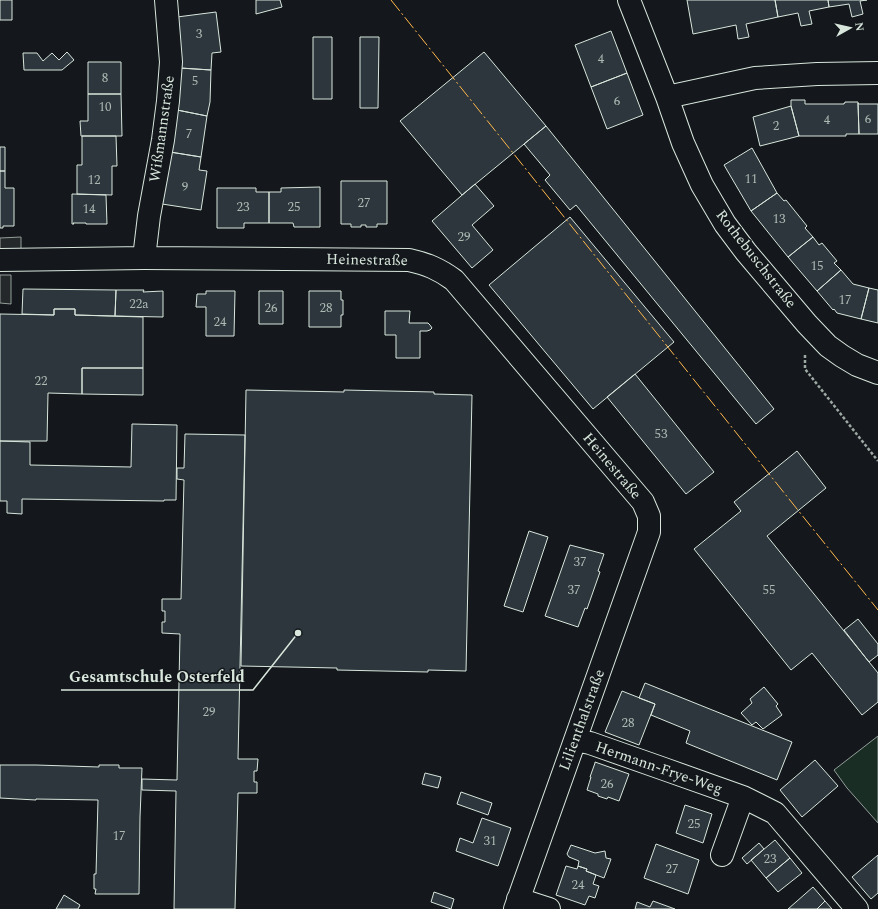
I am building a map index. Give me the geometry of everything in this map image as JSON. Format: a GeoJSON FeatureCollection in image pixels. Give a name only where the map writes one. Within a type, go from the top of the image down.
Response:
{"type":"FeatureCollection","features":[{"type":"Feature","properties":{"kind":"street","name":"Wißmannstraße"},"geometry":{"type":"LineString","coordinates":[[144,258],[149,216],[163,140],[168,102],[171,62],[166,0]]}},
{"type":"Feature","properties":{"kind":"street","name":"Rothebuschstraße"},"geometry":{"type":"LineString","coordinates":[[629,0],[667,97],[683,143],[702,185],[725,224],[751,258],[807,324],[828,346],[857,365],[878,373]]}},
{"type":"Feature","properties":{"kind":"street"},"geometry":{"type":"LineString","coordinates":[[667,97],[755,78],[810,74],[878,73]]}},
{"type":"Feature","properties":{"kind":"street","name":"Heinestraße"},"geometry":{"type":"LineString","coordinates":[[0,260],[144,258],[409,260],[421,262],[433,267],[454,280],[643,502],[649,516],[649,532]]}},
{"type":"Feature","properties":{"kind":"street","name":"Lilienthalstraße"},"geometry":{"type":"LineString","coordinates":[[517,904],[649,532]]}},
{"type":"Feature","properties":{"kind":"street","name":"Hermann-Frye-Weg"},"geometry":{"type":"LineString","coordinates":[[575,740],[590,743],[664,768],[743,797],[775,813],[857,909]]}},
{"type":"Feature","properties":{"kind":"street","name":"Hermann-Frye-Weg"},"geometry":{"type":"LineString","coordinates":[[722,855],[743,797]]}},
{"type":"Feature","properties":{"kind":"street"},"geometry":{"type":"LineString","coordinates":[[517,904],[549,909]]}},
{"type":"Feature","properties":{"kind":"path"},"geometry":{"type":"LineString","coordinates":[[807,324],[805,369],[878,461]]}},
{"type":"Feature","properties":{"kind":"green space"},"geometry":{"type":"Polygon","coordinates":[[[878,736],[878,823],[847,788],[834,770],[878,736]]]}},
{"type":"Feature","properties":{"kind":"shaded area"},"geometry":{"type":"Polygon","coordinates":[[[21,237],[21,252],[0,252],[0,238],[21,237]]]}},
{"type":"Feature","properties":{"kind":"shaded area"},"geometry":{"type":"Polygon","coordinates":[[[0,275],[11,275],[11,304],[0,303],[0,275]]]}},
{"type":"Feature","properties":{"kind":"building"},"geometry":{"type":"Polygon","coordinates":[[[0,0],[12,0],[12,20],[0,20],[0,0]]]}},
{"type":"Feature","properties":{"kind":"building"},"geometry":{"type":"Polygon","coordinates":[[[256,0],[280,0],[282,7],[256,14],[256,0]]]}},
{"type":"Feature","properties":{"kind":"building"},"geometry":{"type":"Polygon","coordinates":[[[687,0],[775,0],[778,17],[746,24],[749,37],[738,39],[736,25],[693,34],[687,0]]]}},
{"type":"Feature","properties":{"kind":"building"},"geometry":{"type":"Polygon","coordinates":[[[775,0],[828,0],[829,7],[809,11],[812,24],[801,26],[798,13],[778,17],[775,0]]]}},
{"type":"Feature","properties":{"kind":"building"},"geometry":{"type":"Polygon","coordinates":[[[828,0],[867,0],[860,1],[863,14],[852,17],[849,4],[829,7],[828,0]]]}},
{"type":"Feature","properties":{"kind":"building"},"geometry":{"type":"Polygon","coordinates":[[[216,12],[221,52],[212,53],[211,70],[180,68],[177,17],[216,12]]]}},
{"type":"Feature","properties":{"kind":"building"},"geometry":{"type":"Polygon","coordinates":[[[611,31],[627,73],[591,87],[575,45],[611,31]]]}},
{"type":"Feature","properties":{"kind":"building"},"geometry":{"type":"Polygon","coordinates":[[[313,37],[332,37],[332,99],[313,99],[313,37]]]}},
{"type":"Feature","properties":{"kind":"building"},"geometry":{"type":"Polygon","coordinates":[[[360,37],[379,37],[378,108],[360,108],[360,37]]]}},
{"type":"Feature","properties":{"kind":"building"},"geometry":{"type":"Polygon","coordinates":[[[67,52],[74,60],[62,70],[24,70],[23,53],[37,53],[43,61],[52,53],[59,60],[67,52]]]}},
{"type":"Feature","properties":{"kind":"building"},"geometry":{"type":"Polygon","coordinates":[[[484,52],[546,126],[462,195],[400,121],[484,52]]]}},
{"type":"Feature","properties":{"kind":"building"},"geometry":{"type":"Polygon","coordinates":[[[88,62],[121,62],[121,94],[88,94],[88,62]]]}},
{"type":"Feature","properties":{"kind":"building"},"geometry":{"type":"Polygon","coordinates":[[[180,68],[211,70],[210,102],[207,116],[177,110],[180,68]]]}},
{"type":"Feature","properties":{"kind":"building"},"geometry":{"type":"Polygon","coordinates":[[[627,73],[643,115],[607,129],[591,87],[627,73]]]}},
{"type":"Feature","properties":{"kind":"building"},"geometry":{"type":"Polygon","coordinates":[[[88,94],[121,94],[122,136],[81,136],[80,121],[88,121],[88,94]]]}},
{"type":"Feature","properties":{"kind":"building"},"geometry":{"type":"Polygon","coordinates":[[[791,100],[805,100],[805,104],[844,104],[845,102],[858,102],[859,134],[846,134],[846,136],[799,136],[791,106],[791,100]]]}},
{"type":"Feature","properties":{"kind":"building"},"geometry":{"type":"Polygon","coordinates":[[[858,103],[878,104],[878,134],[859,134],[858,103]]]}},
{"type":"Feature","properties":{"kind":"building"},"geometry":{"type":"Polygon","coordinates":[[[791,106],[799,136],[760,146],[753,117],[791,106]]]}},
{"type":"Feature","properties":{"kind":"building"},"geometry":{"type":"Polygon","coordinates":[[[177,110],[207,116],[201,157],[170,152],[177,110]]]}},
{"type":"Feature","properties":{"kind":"building"},"geometry":{"type":"Polygon","coordinates":[[[546,126],[774,409],[756,424],[576,205],[570,210],[545,180],[550,175],[524,144],[546,126]]]}},
{"type":"Feature","properties":{"kind":"building"},"geometry":{"type":"Polygon","coordinates":[[[82,136],[116,136],[117,166],[112,166],[112,195],[77,194],[77,165],[82,165],[82,136]]]}},
{"type":"Feature","properties":{"kind":"building"},"geometry":{"type":"Polygon","coordinates":[[[0,147],[5,147],[5,171],[0,171],[0,147]]]}},
{"type":"Feature","properties":{"kind":"building"},"geometry":{"type":"Polygon","coordinates":[[[752,148],[777,193],[751,211],[724,165],[752,148]]]}},
{"type":"Feature","properties":{"kind":"building"},"geometry":{"type":"Polygon","coordinates":[[[170,152],[201,157],[199,170],[207,171],[201,210],[162,204],[170,152]]]}},
{"type":"Feature","properties":{"kind":"building"},"geometry":{"type":"Polygon","coordinates":[[[0,171],[5,171],[5,188],[14,188],[14,226],[3,226],[3,228],[0,228],[0,171]]]}},
{"type":"Feature","properties":{"kind":"building"},"geometry":{"type":"Polygon","coordinates":[[[341,181],[387,181],[387,224],[377,224],[377,227],[366,227],[366,225],[361,225],[361,227],[351,227],[351,224],[341,224],[341,181]]]}},
{"type":"Feature","properties":{"kind":"building"},"geometry":{"type":"Polygon","coordinates":[[[475,184],[494,206],[472,225],[493,250],[472,268],[432,221],[475,184]]]}},
{"type":"Feature","properties":{"kind":"building"},"geometry":{"type":"Polygon","coordinates":[[[320,187],[320,227],[294,227],[293,223],[269,223],[269,192],[281,192],[281,188],[320,187]]]}},
{"type":"Feature","properties":{"kind":"building"},"geometry":{"type":"Polygon","coordinates":[[[217,188],[256,188],[256,192],[269,192],[269,223],[244,223],[244,228],[217,228],[217,188]]]}},
{"type":"Feature","properties":{"kind":"building"},"geometry":{"type":"Polygon","coordinates":[[[777,193],[784,201],[786,200],[807,226],[805,228],[813,237],[788,257],[751,211],[777,193]]]}},
{"type":"Feature","properties":{"kind":"building"},"geometry":{"type":"Polygon","coordinates":[[[72,194],[106,195],[107,224],[72,224],[72,194]]]}},
{"type":"Feature","properties":{"kind":"building"},"geometry":{"type":"Polygon","coordinates":[[[570,217],[674,342],[593,409],[489,285],[570,217]]]}},
{"type":"Feature","properties":{"kind":"building"},"geometry":{"type":"Polygon","coordinates":[[[813,237],[819,245],[822,243],[837,261],[834,263],[841,270],[817,291],[788,257],[813,237]]]}},
{"type":"Feature","properties":{"kind":"building"},"geometry":{"type":"Polygon","coordinates":[[[841,270],[853,284],[869,288],[861,319],[837,313],[817,291],[841,270]]]}},
{"type":"Feature","properties":{"kind":"building"},"geometry":{"type":"Polygon","coordinates":[[[869,288],[878,290],[878,323],[861,319],[869,288]]]}},
{"type":"Feature","properties":{"kind":"building"},"geometry":{"type":"Polygon","coordinates":[[[23,289],[116,290],[115,316],[75,315],[75,309],[54,309],[54,315],[22,314],[23,289]]]}},
{"type":"Feature","properties":{"kind":"building"},"geometry":{"type":"Polygon","coordinates":[[[116,290],[144,290],[143,292],[163,291],[163,317],[115,316],[116,290]]]}},
{"type":"Feature","properties":{"kind":"building"},"geometry":{"type":"Polygon","coordinates":[[[206,291],[235,291],[234,336],[206,336],[206,307],[196,307],[197,294],[206,294],[206,291]]]}},
{"type":"Feature","properties":{"kind":"building"},"geometry":{"type":"Polygon","coordinates":[[[259,291],[283,291],[283,324],[259,324],[259,291]]]}},
{"type":"Feature","properties":{"kind":"building"},"geometry":{"type":"Polygon","coordinates":[[[309,291],[341,291],[341,300],[343,300],[343,315],[341,315],[341,327],[309,327],[309,291]]]}},
{"type":"Feature","properties":{"kind":"building"},"geometry":{"type":"Polygon","coordinates":[[[54,309],[75,309],[75,315],[143,317],[143,368],[82,368],[82,394],[48,393],[47,441],[0,441],[0,314],[54,315],[54,309]]]}},
{"type":"Feature","properties":{"kind":"building"},"geometry":{"type":"Polygon","coordinates":[[[385,311],[410,311],[409,323],[428,323],[430,325],[432,328],[430,330],[420,331],[420,358],[396,358],[396,335],[385,335],[385,311]]]}},
{"type":"Feature","properties":{"kind":"building"},"geometry":{"type":"Polygon","coordinates":[[[82,368],[143,368],[143,395],[82,394],[82,368]]]}},
{"type":"Feature","properties":{"kind":"building"},"geometry":{"type":"Polygon","coordinates":[[[635,374],[714,472],[686,494],[607,397],[635,374]]]}},
{"type":"Feature","properties":{"kind":"building"},"geometry":{"type":"Polygon","coordinates":[[[246,390],[344,392],[344,390],[434,392],[434,394],[472,395],[466,671],[428,670],[428,672],[337,670],[337,668],[241,666],[246,390]]]}},
{"type":"Feature","properties":{"kind":"building"},"geometry":{"type":"Polygon","coordinates":[[[132,424],[177,425],[176,500],[22,499],[22,514],[7,513],[7,501],[0,501],[0,441],[30,442],[30,465],[131,467],[132,424]]]}},
{"type":"Feature","properties":{"kind":"building"},"geometry":{"type":"Polygon","coordinates":[[[185,434],[245,435],[238,759],[258,759],[257,771],[254,771],[254,782],[257,782],[257,793],[238,793],[235,909],[174,909],[176,791],[142,790],[142,779],[177,780],[180,634],[162,633],[162,622],[165,622],[165,611],[162,611],[162,599],[181,599],[184,480],[177,479],[177,468],[184,468],[185,434]]]}},
{"type":"Feature","properties":{"kind":"building"},"geometry":{"type":"Polygon","coordinates":[[[797,451],[826,488],[767,536],[878,673],[878,702],[862,715],[812,653],[791,670],[694,549],[741,511],[734,502],[797,451]]]}},
{"type":"Feature","properties":{"kind":"building"},"geometry":{"type":"Polygon","coordinates":[[[529,531],[548,537],[523,612],[504,606],[529,531]]]}},
{"type":"Feature","properties":{"kind":"building"},"geometry":{"type":"Polygon","coordinates":[[[570,545],[604,554],[598,571],[600,572],[587,609],[585,608],[578,627],[545,616],[570,545]]]}},
{"type":"Feature","properties":{"kind":"building"},"geometry":{"type":"Polygon","coordinates":[[[858,619],[878,644],[878,655],[869,662],[844,630],[858,619]]]}},
{"type":"Feature","properties":{"kind":"building"},"geometry":{"type":"Polygon","coordinates":[[[645,683],[792,742],[777,780],[686,743],[690,731],[651,715],[655,704],[639,698],[645,683]]]}},
{"type":"Feature","properties":{"kind":"building"},"geometry":{"type":"Polygon","coordinates":[[[764,687],[778,704],[776,706],[782,715],[763,729],[756,722],[752,725],[741,713],[752,703],[750,699],[764,687]]]}},
{"type":"Feature","properties":{"kind":"building"},"geometry":{"type":"Polygon","coordinates":[[[622,691],[655,704],[639,745],[605,732],[622,691]]]}},
{"type":"Feature","properties":{"kind":"building"},"geometry":{"type":"Polygon","coordinates":[[[815,760],[838,786],[802,817],[780,790],[815,760]]]}},
{"type":"Feature","properties":{"kind":"building"},"geometry":{"type":"Polygon","coordinates":[[[595,762],[629,774],[619,801],[608,797],[607,799],[598,796],[598,794],[587,790],[595,762]]]}},
{"type":"Feature","properties":{"kind":"building"},"geometry":{"type":"Polygon","coordinates":[[[0,765],[99,767],[99,765],[119,765],[119,768],[142,768],[139,894],[95,894],[96,889],[94,889],[94,874],[96,874],[98,800],[36,800],[0,798],[0,765]]]}},
{"type":"Feature","properties":{"kind":"building"},"geometry":{"type":"Polygon","coordinates":[[[425,773],[441,777],[438,788],[422,784],[425,773]]]}},
{"type":"Feature","properties":{"kind":"building"},"geometry":{"type":"Polygon","coordinates":[[[461,792],[492,803],[488,815],[457,804],[461,792]]]}},
{"type":"Feature","properties":{"kind":"building"},"geometry":{"type":"Polygon","coordinates":[[[685,805],[712,814],[703,843],[676,833],[685,805]]]}},
{"type":"Feature","properties":{"kind":"building"},"geometry":{"type":"Polygon","coordinates":[[[482,818],[511,828],[498,866],[456,851],[460,838],[473,843],[482,818]]]}},
{"type":"Feature","properties":{"kind":"building"},"geometry":{"type":"Polygon","coordinates":[[[775,840],[790,858],[766,878],[751,860],[775,840]]]}},
{"type":"Feature","properties":{"kind":"building"},"geometry":{"type":"Polygon","coordinates":[[[759,843],[764,849],[747,864],[742,858],[759,843]]]}},
{"type":"Feature","properties":{"kind":"building"},"geometry":{"type":"Polygon","coordinates":[[[656,844],[699,860],[688,894],[644,878],[656,844]]]}},
{"type":"Feature","properties":{"kind":"building"},"geometry":{"type":"Polygon","coordinates":[[[571,845],[595,853],[605,851],[606,858],[611,859],[604,878],[586,871],[587,869],[578,866],[579,861],[569,857],[567,854],[571,845]]]}},
{"type":"Feature","properties":{"kind":"building"},"geometry":{"type":"Polygon","coordinates":[[[878,855],[878,893],[871,899],[852,877],[878,855]]]}},
{"type":"Feature","properties":{"kind":"building"},"geometry":{"type":"Polygon","coordinates":[[[790,858],[802,873],[778,892],[766,878],[790,858]]]}},
{"type":"Feature","properties":{"kind":"building"},"geometry":{"type":"Polygon","coordinates":[[[566,866],[577,869],[578,866],[587,869],[586,871],[596,875],[593,884],[599,886],[595,898],[589,896],[585,905],[556,895],[566,866]]]}},
{"type":"Feature","properties":{"kind":"building"},"geometry":{"type":"Polygon","coordinates":[[[813,887],[825,901],[817,909],[788,909],[813,887]]]}},
{"type":"Feature","properties":{"kind":"building"},"geometry":{"type":"Polygon","coordinates":[[[434,892],[454,899],[451,909],[431,902],[434,892]]]}},
{"type":"Feature","properties":{"kind":"building"},"geometry":{"type":"Polygon","coordinates":[[[64,895],[80,905],[78,909],[56,909],[64,895]]]}},
{"type":"Feature","properties":{"kind":"building"},"geometry":{"type":"Polygon","coordinates":[[[653,901],[675,909],[635,909],[637,902],[650,907],[653,901]]]}},
{"type":"Feature","properties":{"kind":"building"},"geometry":{"type":"Polygon","coordinates":[[[825,901],[832,909],[817,909],[825,901]]]}},
{"type":"Feature","properties":{"kind":"power"},"geometry":{"type":"LineString","coordinates":[[391,0],[878,610]]}},
{"type":"Feature","properties":{"kind":"place","name":"Gesamtschule Osterfeld"},"geometry":{"type":"Point","coordinates":[298,633]}}]}
